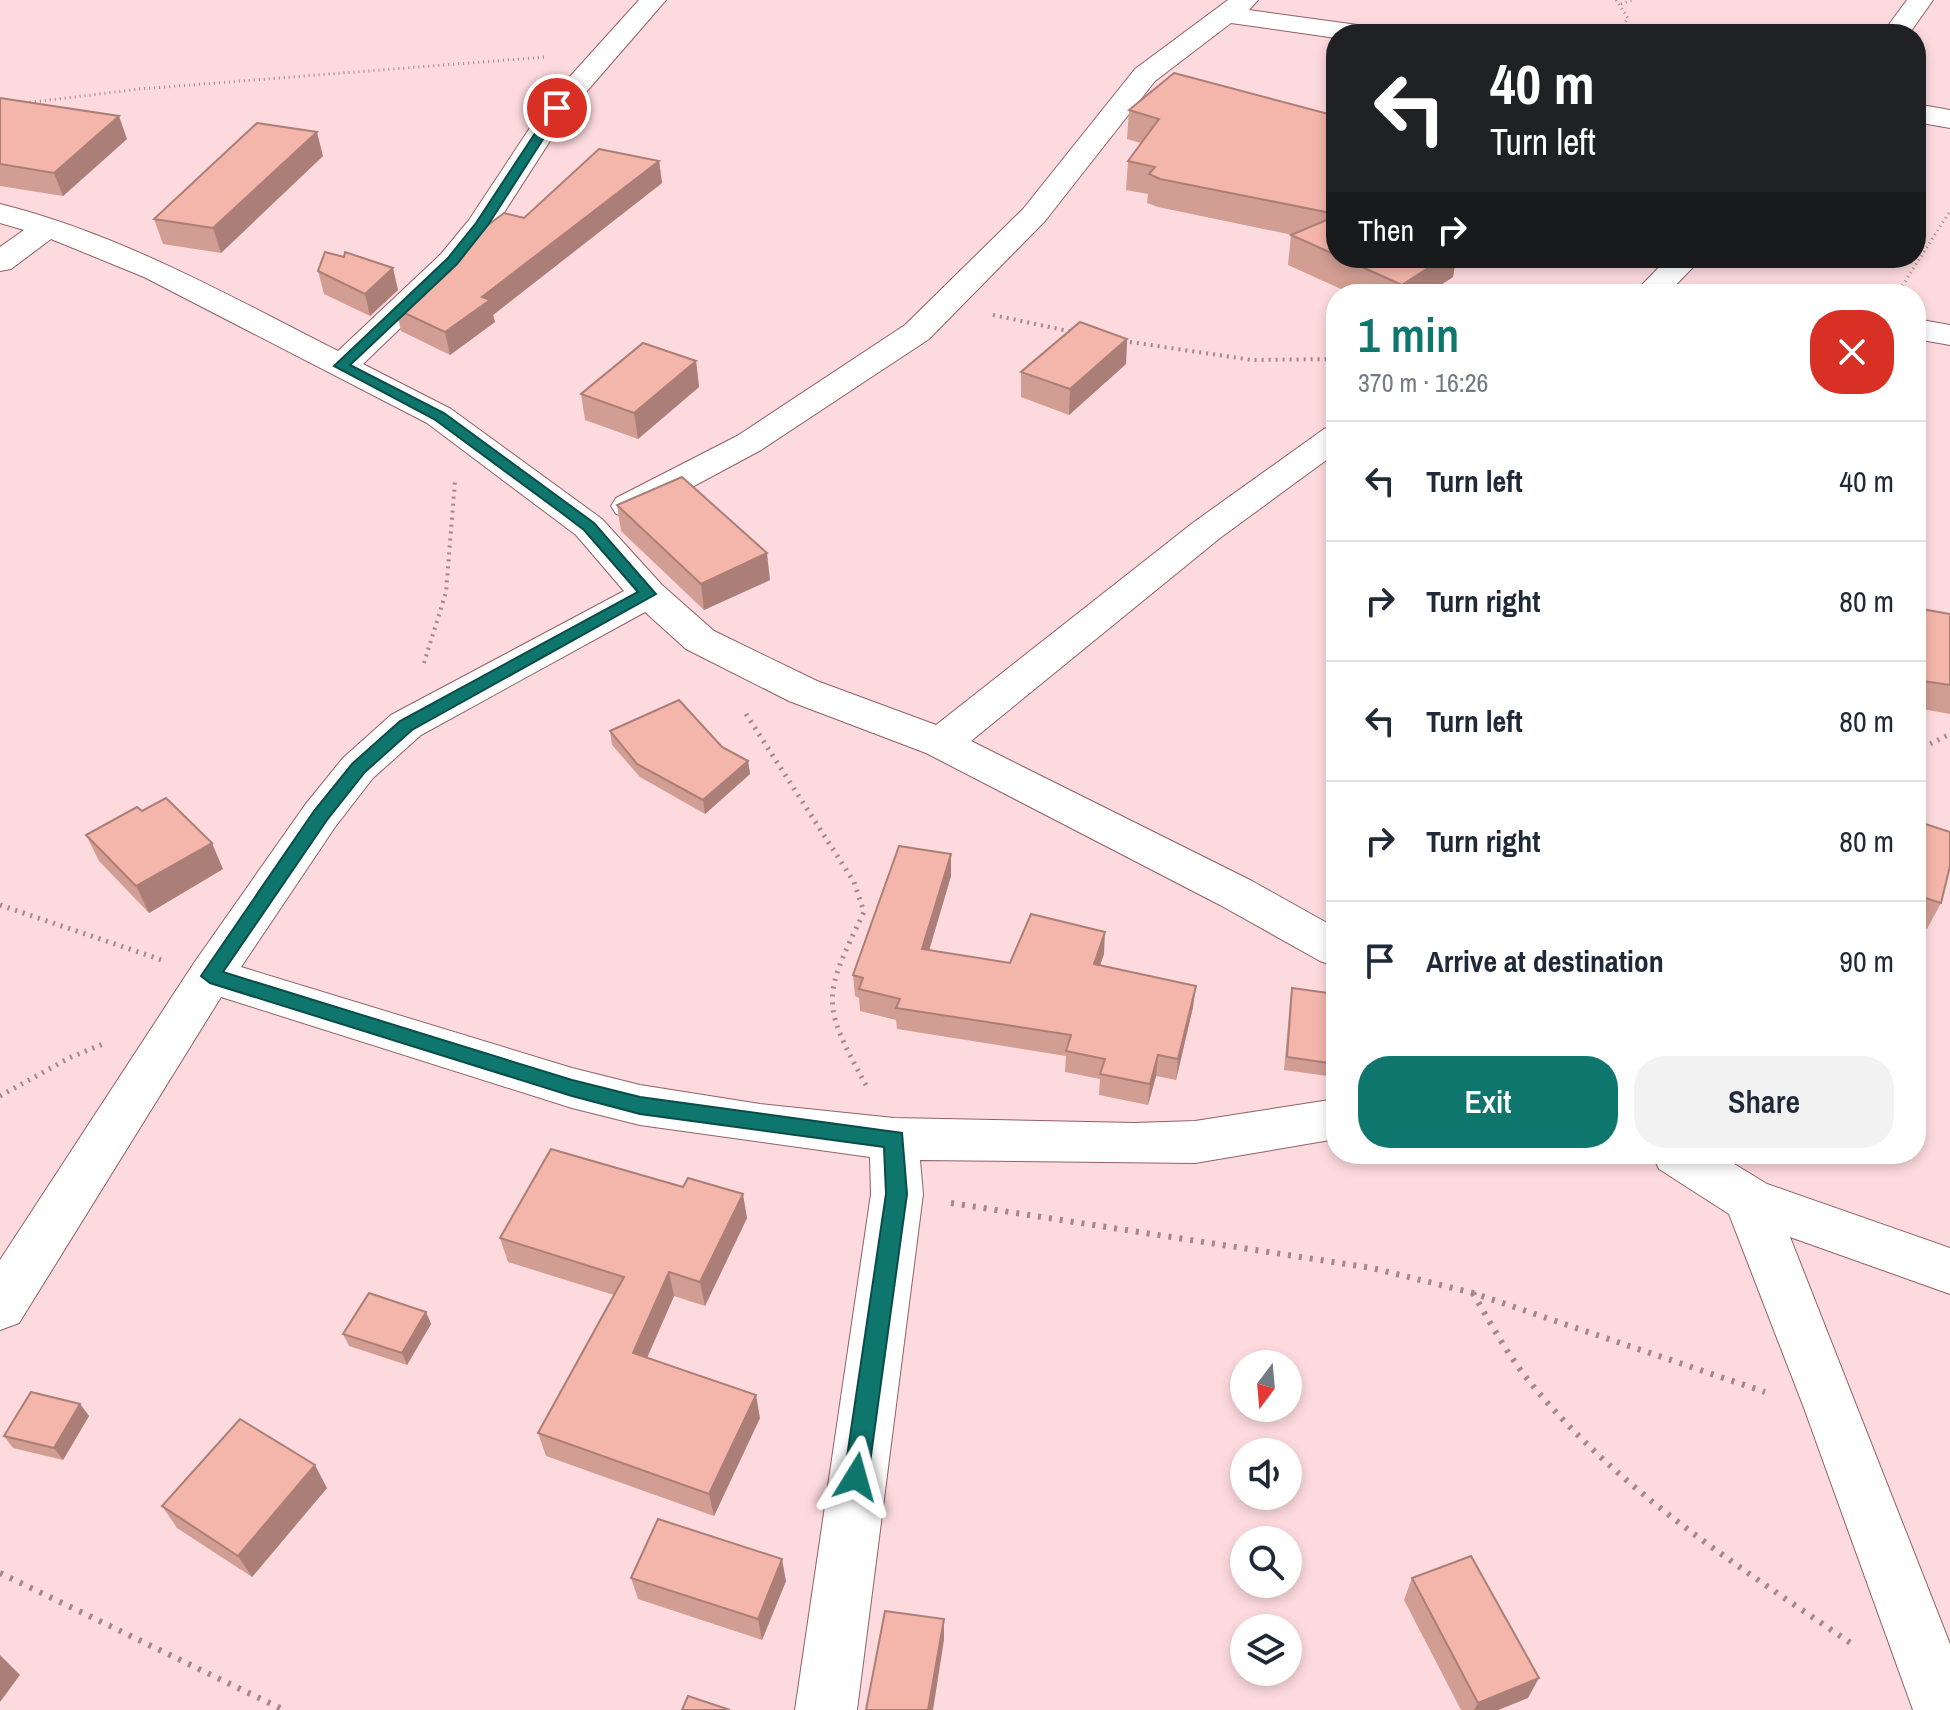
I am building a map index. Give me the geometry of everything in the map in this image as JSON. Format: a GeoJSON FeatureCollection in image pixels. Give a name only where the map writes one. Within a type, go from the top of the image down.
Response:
{"type":"FeatureCollection","features":[{"type":"Feature","properties":{"kind":"street"},"geometry":{"type":"LineString","coordinates":[[341,366],[452,261],[481,225],[557,108],[653,0]]}},
{"type":"Feature","properties":{"kind":"street"},"geometry":{"type":"LineString","coordinates":[[1902,24],[1920,0]]}},
{"type":"Feature","properties":{"kind":"street"},"geometry":{"type":"LineString","coordinates":[[589,527],[749,443],[917,332],[1034,215],[1145,75],[1235,7],[1326,26]]}},
{"type":"Feature","properties":{"kind":"street"},"geometry":{"type":"LineString","coordinates":[[1926,115],[1950,119]]}},
{"type":"Feature","properties":{"kind":"street"},"geometry":{"type":"LineString","coordinates":[[0,213],[48,227],[155,270],[439,416],[589,527],[648,594],[700,640],[803,691],[941,743],[1236,893],[1326,943]]}},
{"type":"Feature","properties":{"kind":"street"},"geometry":{"type":"LineString","coordinates":[[0,262],[48,227]]}},
{"type":"Feature","properties":{"kind":"street"},"geometry":{"type":"LineString","coordinates":[[1659,284],[1676,268]]}},
{"type":"Feature","properties":{"kind":"street"},"geometry":{"type":"LineString","coordinates":[[1926,331],[1950,335]]}},
{"type":"Feature","properties":{"kind":"street"},"geometry":{"type":"LineString","coordinates":[[941,743],[1207,530],[1326,443]]}},
{"type":"Feature","properties":{"kind":"street"},"geometry":{"type":"LineString","coordinates":[[0,1306],[210,976],[320,816],[358,768],[406,725],[648,594]]}},
{"type":"Feature","properties":{"kind":"street"},"geometry":{"type":"LineString","coordinates":[[210,976],[572,1088],[640,1105],[894,1139],[1089,1144],[1195,1142],[1326,1121]]}},
{"type":"Feature","properties":{"kind":"street"},"geometry":{"type":"LineString","coordinates":[[826,1710],[897,1194],[894,1139]]}},
{"type":"Feature","properties":{"kind":"street"},"geometry":{"type":"LineString","coordinates":[[1693,1164],[1749,1200],[1950,1271]]}},
{"type":"Feature","properties":{"kind":"street"},"geometry":{"type":"LineString","coordinates":[[1749,1200],[1832,1408],[1944,1710]]}},
{"type":"Feature","properties":{"kind":"path"},"geometry":{"type":"LineString","coordinates":[[1616,0],[1628,18],[1624,24]]}},
{"type":"Feature","properties":{"kind":"path"},"geometry":{"type":"LineString","coordinates":[[1621,4],[1632,0]]}},
{"type":"Feature","properties":{"kind":"path"},"geometry":{"type":"LineString","coordinates":[[14,104],[140,89],[605,52]]}},
{"type":"Feature","properties":{"kind":"path"},"geometry":{"type":"LineString","coordinates":[[1926,249],[1950,211]]}},
{"type":"Feature","properties":{"kind":"path"},"geometry":{"type":"LineString","coordinates":[[1050,328],[1079,333]]}},
{"type":"Feature","properties":{"kind":"path"},"geometry":{"type":"LineString","coordinates":[[1108,338],[1238,359],[1326,359]]}},
{"type":"Feature","properties":{"kind":"path"},"geometry":{"type":"LineString","coordinates":[[406,725],[446,592],[456,485],[439,416]]}},
{"type":"Feature","properties":{"kind":"path"},"geometry":{"type":"LineString","coordinates":[[700,640],[854,882],[864,912],[843,957],[831,1006],[837,1029],[894,1139]]}},
{"type":"Feature","properties":{"kind":"path"},"geometry":{"type":"LineString","coordinates":[[1926,746],[1950,734]]}},
{"type":"Feature","properties":{"kind":"path"},"geometry":{"type":"LineString","coordinates":[[0,905],[210,976]]}},
{"type":"Feature","properties":{"kind":"path"},"geometry":{"type":"LineString","coordinates":[[0,1096],[69,1058],[109,1042]]}},
{"type":"Feature","properties":{"kind":"path"},"geometry":{"type":"LineString","coordinates":[[897,1194],[1372,1268],[1473,1293],[1747,1388],[1832,1408]]}},
{"type":"Feature","properties":{"kind":"path"},"geometry":{"type":"LineString","coordinates":[[1473,1293],[1505,1349],[1533,1387],[1601,1455],[1739,1565],[1866,1653]]}},
{"type":"Feature","properties":{"kind":"path"},"geometry":{"type":"LineString","coordinates":[[0,1573],[284,1710]]}},
{"type":"Feature","properties":{"kind":"building"},"geometry":{"type":"Polygon","coordinates":[[[1174,73],[1326,113],[1326,212],[1160,179],[1149,174],[1155,167],[1128,161],[1159,119],[1129,110],[1174,73]]]}},
{"type":"Feature","properties":{"kind":"building"},"geometry":{"type":"Polygon","coordinates":[[[0,98],[119,116],[54,173],[0,164],[0,98]]]}},
{"type":"Feature","properties":{"kind":"building"},"geometry":{"type":"Polygon","coordinates":[[[257,123],[317,132],[213,228],[154,219],[257,123]]]}},
{"type":"Feature","properties":{"kind":"building"},"geometry":{"type":"Polygon","coordinates":[[[599,149],[659,161],[482,297],[490,300],[445,332],[396,309],[465,242],[504,213],[524,218],[599,149]]]}},
{"type":"Feature","properties":{"kind":"building"},"geometry":{"type":"Polygon","coordinates":[[[1326,220],[1326,251],[1291,235],[1326,220]]]}},
{"type":"Feature","properties":{"kind":"building"},"geometry":{"type":"Polygon","coordinates":[[[325,252],[344,257],[345,252],[393,268],[365,294],[318,271],[325,252]]]}},
{"type":"Feature","properties":{"kind":"building"},"geometry":{"type":"Polygon","coordinates":[[[1364,268],[1428,268],[1400,284],[1364,268]]]}},
{"type":"Feature","properties":{"kind":"building"},"geometry":{"type":"Polygon","coordinates":[[[1080,322],[1127,339],[1070,389],[1021,372],[1080,322]]]}},
{"type":"Feature","properties":{"kind":"building"},"geometry":{"type":"Polygon","coordinates":[[[643,343],[696,361],[634,413],[581,394],[643,343]]]}},
{"type":"Feature","properties":{"kind":"building"},"geometry":{"type":"Polygon","coordinates":[[[682,477],[767,553],[701,584],[617,505],[682,477]]]}},
{"type":"Feature","properties":{"kind":"building"},"geometry":{"type":"Polygon","coordinates":[[[1926,610],[1950,614],[1950,685],[1926,681],[1926,610]]]}},
{"type":"Feature","properties":{"kind":"building"},"geometry":{"type":"Polygon","coordinates":[[[679,700],[722,747],[748,761],[703,800],[637,764],[610,731],[679,700]]]}},
{"type":"Feature","properties":{"kind":"building"},"geometry":{"type":"Polygon","coordinates":[[[166,798],[212,843],[136,886],[86,835],[137,807],[142,811],[166,798]]]}},
{"type":"Feature","properties":{"kind":"building"},"geometry":{"type":"Polygon","coordinates":[[[1926,824],[1950,832],[1950,866],[1941,903],[1926,898],[1926,824]]]}},
{"type":"Feature","properties":{"kind":"building"},"geometry":{"type":"Polygon","coordinates":[[[899,846],[951,854],[922,949],[1010,963],[1031,914],[1105,932],[1094,964],[1196,986],[1178,1059],[1158,1055],[1150,1084],[1100,1074],[1105,1059],[1066,1051],[1071,1035],[896,1008],[900,999],[859,989],[863,978],[853,975],[899,846]]]}},
{"type":"Feature","properties":{"kind":"building"},"geometry":{"type":"Polygon","coordinates":[[[1292,988],[1326,993],[1326,1063],[1287,1057],[1292,988]]]}},
{"type":"Feature","properties":{"kind":"building"},"geometry":{"type":"Polygon","coordinates":[[[551,1149],[683,1187],[688,1178],[743,1194],[700,1282],[669,1272],[633,1353],[756,1395],[709,1494],[538,1433],[624,1277],[500,1238],[551,1149]]]}},
{"type":"Feature","properties":{"kind":"building"},"geometry":{"type":"Polygon","coordinates":[[[369,1293],[426,1312],[402,1353],[343,1334],[369,1293]]]}},
{"type":"Feature","properties":{"kind":"building"},"geometry":{"type":"Polygon","coordinates":[[[31,1392],[80,1404],[54,1448],[4,1436],[31,1392]]]}},
{"type":"Feature","properties":{"kind":"building"},"geometry":{"type":"Polygon","coordinates":[[[240,1419],[315,1465],[238,1556],[162,1506],[240,1419]]]}},
{"type":"Feature","properties":{"kind":"building"},"geometry":{"type":"Polygon","coordinates":[[[658,1519],[782,1559],[758,1619],[631,1578],[658,1519]]]}},
{"type":"Feature","properties":{"kind":"building"},"geometry":{"type":"Polygon","coordinates":[[[1471,1556],[1539,1678],[1478,1703],[1412,1578],[1471,1556]]]}},
{"type":"Feature","properties":{"kind":"building"},"geometry":{"type":"Polygon","coordinates":[[[885,1611],[944,1619],[928,1710],[866,1710],[885,1611]]]}},
{"type":"Feature","properties":{"kind":"building"},"geometry":{"type":"Polygon","coordinates":[[[688,1696],[730,1710],[682,1710],[688,1696]]]}},
{"type":"Feature","properties":{"kind":"route"},"geometry":{"type":"LineString","coordinates":[[557,108],[481,225],[452,261],[426,289],[341,366],[439,416],[564,508],[589,527],[648,594],[406,725],[358,768],[320,816],[210,976],[572,1088],[640,1105],[760,1124],[894,1139],[897,1194],[856,1477]]}}]}
